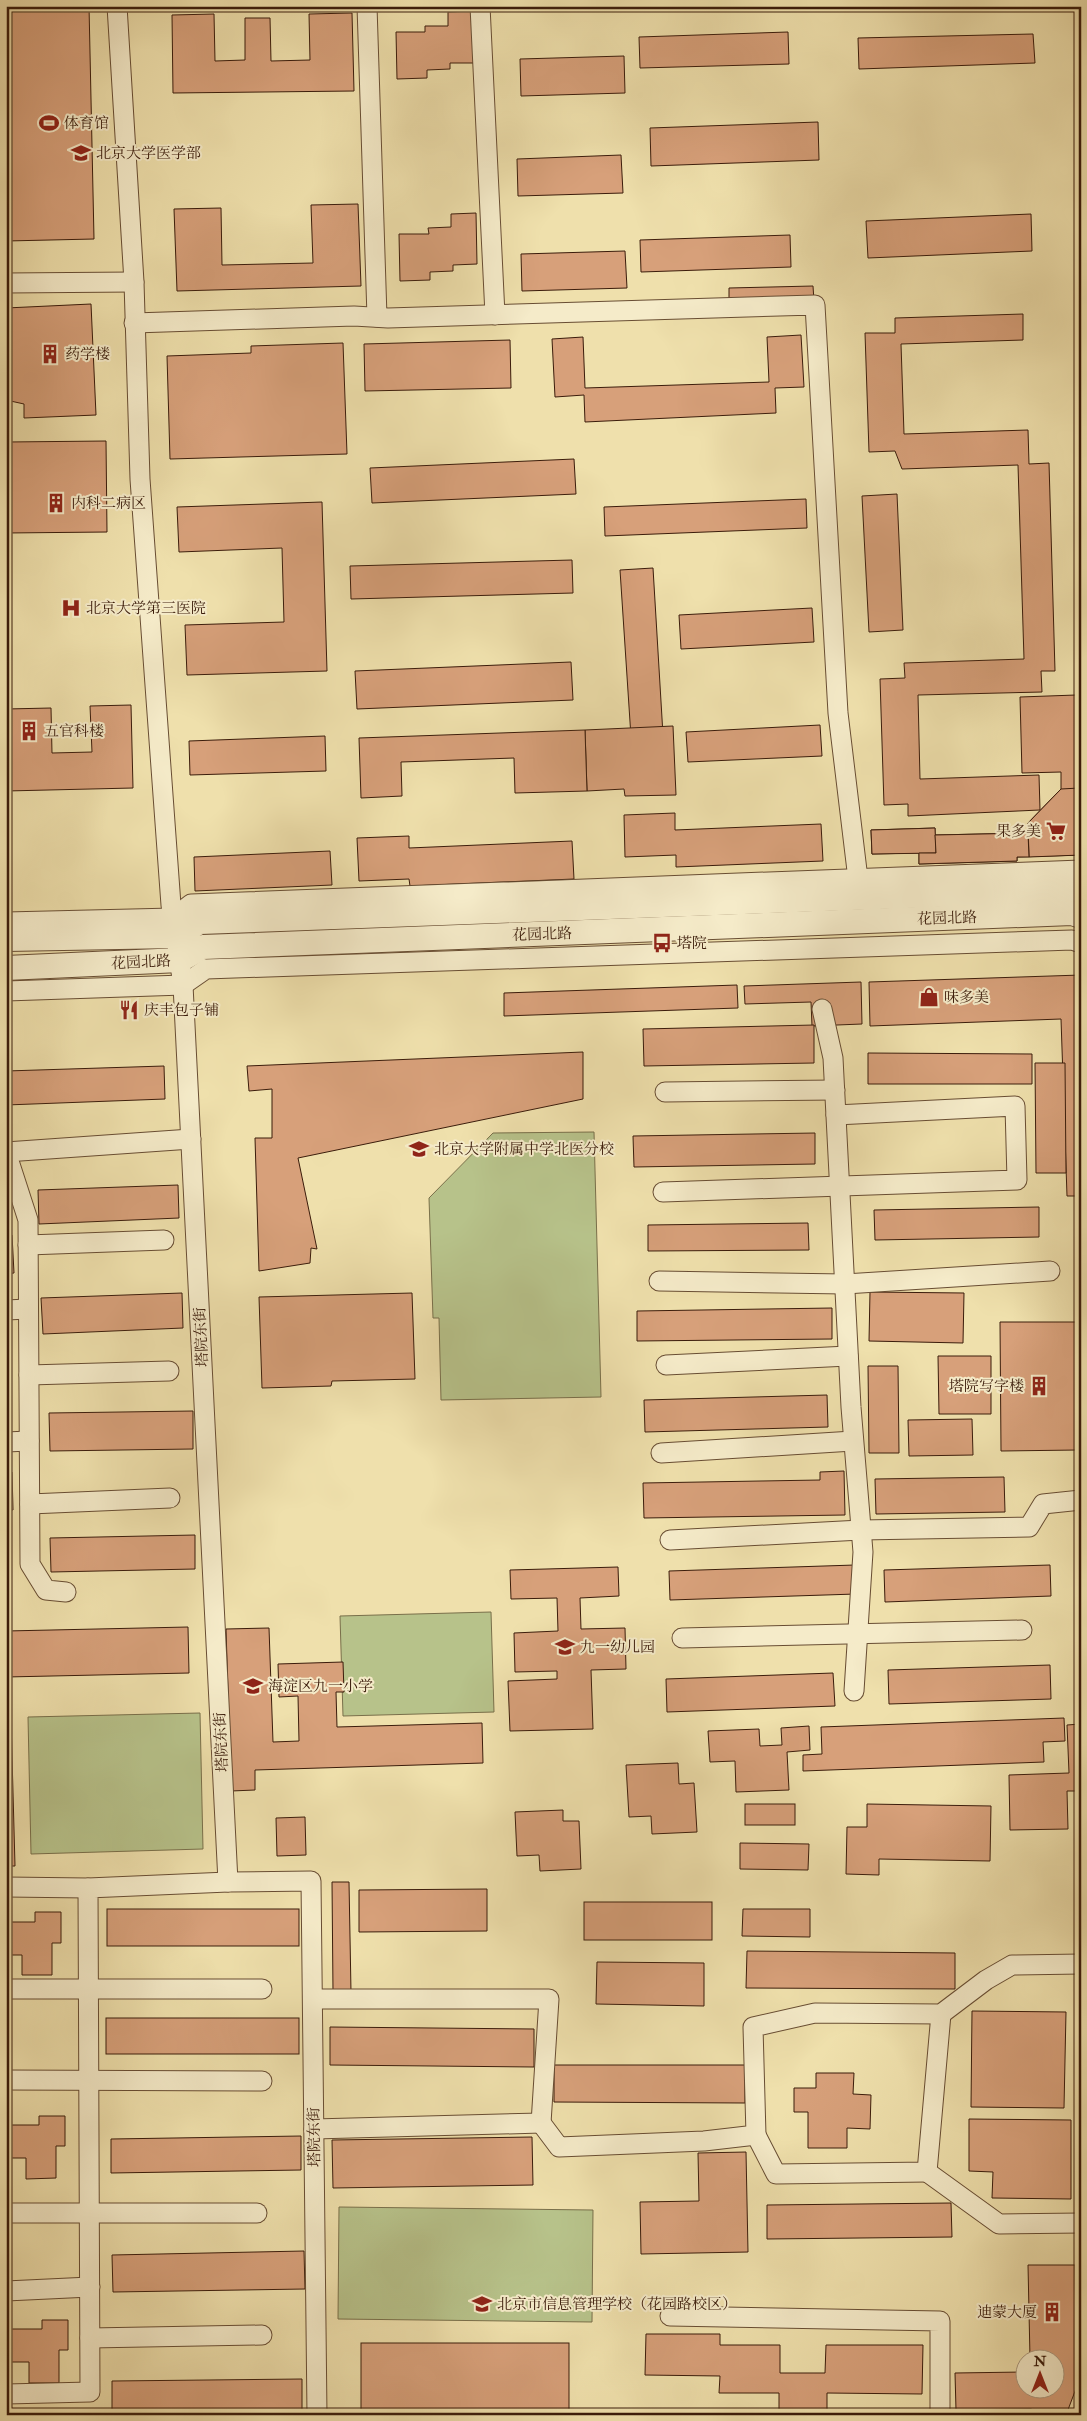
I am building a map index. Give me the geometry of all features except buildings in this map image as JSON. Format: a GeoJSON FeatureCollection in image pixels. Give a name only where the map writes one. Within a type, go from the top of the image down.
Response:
{"type":"FeatureCollection","features":[{"type":"Feature","properties":{"kind":"street","name":"塔院东街"},"geometry":{"type":"LineString","coordinates":[[117,6],[134,282],[139,460],[175,927],[183,985],[228,1882],[311,1880],[317,2415]]}},
{"type":"Feature","properties":{"kind":"street"},"geometry":{"type":"LineString","coordinates":[[367,6],[377,317]]}},
{"type":"Feature","properties":{"kind":"street"},"geometry":{"type":"LineString","coordinates":[[480,6],[495,315]]}},
{"type":"Feature","properties":{"kind":"street"},"geometry":{"type":"LineString","coordinates":[[6,283],[134,282]]}},
{"type":"Feature","properties":{"kind":"street"},"geometry":{"type":"LineString","coordinates":[[134,323],[354,316],[495,315],[815,305],[838,713],[855,888],[1081,870]]}},
{"type":"Feature","properties":{"kind":"street","name":"花园北路"},"geometry":{"type":"LineString","coordinates":[[6,940],[175,927],[200,922],[855,888],[1069,890],[1081,892]]}},
{"type":"Feature","properties":{"kind":"street","name":"花园北路"},"geometry":{"type":"LineString","coordinates":[[6,968],[180,960],[203,947],[1072,913],[1081,916]]}},
{"type":"Feature","properties":{"kind":"street"},"geometry":{"type":"LineString","coordinates":[[6,922],[175,927]]}},
{"type":"Feature","properties":{"kind":"street"},"geometry":{"type":"LineString","coordinates":[[6,991],[183,985],[206,969],[1072,940],[1081,943]]}},
{"type":"Feature","properties":{"kind":"street"},"geometry":{"type":"LineString","coordinates":[[822,1009],[833,1058],[853,1441],[863,1552],[854,1691]]}},
{"type":"Feature","properties":{"kind":"street"},"geometry":{"type":"LineString","coordinates":[[665,1092],[835,1090]]}},
{"type":"Feature","properties":{"kind":"street"},"geometry":{"type":"LineString","coordinates":[[663,1192],[1017,1180],[1015,1106],[836,1115]]}},
{"type":"Feature","properties":{"kind":"street"},"geometry":{"type":"LineString","coordinates":[[66,1592],[46,1590],[30,1564],[28,1220],[6,1152],[191,1139]]}},
{"type":"Feature","properties":{"kind":"street"},"geometry":{"type":"LineString","coordinates":[[28,1245],[164,1240]]}},
{"type":"Feature","properties":{"kind":"street"},"geometry":{"type":"LineString","coordinates":[[659,1280],[845,1284],[1050,1271]]}},
{"type":"Feature","properties":{"kind":"street"},"geometry":{"type":"LineString","coordinates":[[6,1310],[28,1309]]}},
{"type":"Feature","properties":{"kind":"street"},"geometry":{"type":"LineString","coordinates":[[666,1365],[848,1356]]}},
{"type":"Feature","properties":{"kind":"street"},"geometry":{"type":"LineString","coordinates":[[29,1375],[169,1371]]}},
{"type":"Feature","properties":{"kind":"street"},"geometry":{"type":"LineString","coordinates":[[6,1442],[30,1441]]}},
{"type":"Feature","properties":{"kind":"street"},"geometry":{"type":"LineString","coordinates":[[661,1453],[853,1441]]}},
{"type":"Feature","properties":{"kind":"street"},"geometry":{"type":"LineString","coordinates":[[30,1504],[170,1498]]}},
{"type":"Feature","properties":{"kind":"street"},"geometry":{"type":"LineString","coordinates":[[670,1540],[861,1530],[1030,1527],[1044,1504],[1081,1500]]}},
{"type":"Feature","properties":{"kind":"street"},"geometry":{"type":"LineString","coordinates":[[682,1638],[1022,1630]]}},
{"type":"Feature","properties":{"kind":"street"},"geometry":{"type":"LineString","coordinates":[[6,1887],[88,1888],[228,1882]]}},
{"type":"Feature","properties":{"kind":"street"},"geometry":{"type":"LineString","coordinates":[[6,2394],[90,2392],[88,1888]]}},
{"type":"Feature","properties":{"kind":"street"},"geometry":{"type":"LineString","coordinates":[[1081,1964],[1012,1965],[986,1980],[941,2014],[815,2012],[753,2027],[756,2135],[776,2174],[927,2172],[999,2224],[1081,2224]]}},
{"type":"Feature","properties":{"kind":"street"},"geometry":{"type":"LineString","coordinates":[[6,1989],[262,1989]]}},
{"type":"Feature","properties":{"kind":"street"},"geometry":{"type":"LineString","coordinates":[[312,1999],[549,1999],[541,2123],[559,2147],[704,2141],[756,2135]]}},
{"type":"Feature","properties":{"kind":"street"},"geometry":{"type":"LineString","coordinates":[[927,2172],[941,2014]]}},
{"type":"Feature","properties":{"kind":"street"},"geometry":{"type":"LineString","coordinates":[[6,2080],[262,2081]]}},
{"type":"Feature","properties":{"kind":"street"},"geometry":{"type":"LineString","coordinates":[[314,2128],[541,2123]]}},
{"type":"Feature","properties":{"kind":"street"},"geometry":{"type":"LineString","coordinates":[[6,2213],[257,2213]]}},
{"type":"Feature","properties":{"kind":"street"},"geometry":{"type":"LineString","coordinates":[[6,2291],[90,2287]]}},
{"type":"Feature","properties":{"kind":"street"},"geometry":{"type":"LineString","coordinates":[[670,2316],[940,2321],[940,2415]]}},
{"type":"Feature","properties":{"kind":"street"},"geometry":{"type":"LineString","coordinates":[[90,2338],[262,2335]]}},
{"type":"Feature","properties":{"kind":"green space"},"geometry":{"type":"Polygon","coordinates":[[[594,1132],[601,1397],[441,1400],[439,1318],[433,1318],[429,1198],[493,1133],[594,1132]]]}},
{"type":"Feature","properties":{"kind":"green space"},"geometry":{"type":"Polygon","coordinates":[[[491,1612],[494,1712],[343,1716],[340,1616],[491,1612]]]}},
{"type":"Feature","properties":{"kind":"green space"},"geometry":{"type":"Polygon","coordinates":[[[200,1713],[203,1849],[31,1854],[28,1717],[200,1713]]]}},
{"type":"Feature","properties":{"kind":"green space"},"geometry":{"type":"Polygon","coordinates":[[[339,2207],[593,2210],[592,2322],[338,2319],[339,2207]]]}},
{"type":"Feature","properties":{"kind":"place","name":"体育馆"},"geometry":{"type":"Point","coordinates":[49,123]}},
{"type":"Feature","properties":{"kind":"place","name":"北京大学医学部"},"geometry":{"type":"Point","coordinates":[81,153]}},
{"type":"Feature","properties":{"kind":"place","name":"药学楼"},"geometry":{"type":"Point","coordinates":[50,354]}},
{"type":"Feature","properties":{"kind":"place","name":"内科二病区"},"geometry":{"type":"Point","coordinates":[56,503]}},
{"type":"Feature","properties":{"kind":"place","name":"北京大学第三医院"},"geometry":{"type":"Point","coordinates":[71,608]}},
{"type":"Feature","properties":{"kind":"place","name":"五官科楼"},"geometry":{"type":"Point","coordinates":[29,731]}},
{"type":"Feature","properties":{"kind":"place","name":"果多美"},"geometry":{"type":"Point","coordinates":[1056,831]}},
{"type":"Feature","properties":{"kind":"place","name":"塔院"},"geometry":{"type":"Point","coordinates":[662,943]}},
{"type":"Feature","properties":{"kind":"place","name":"味多美"},"geometry":{"type":"Point","coordinates":[929,997]}},
{"type":"Feature","properties":{"kind":"place","name":"庆丰包子铺"},"geometry":{"type":"Point","coordinates":[129,1010]}},
{"type":"Feature","properties":{"kind":"place","name":"北京大学附属中学北医分校"},"geometry":{"type":"Point","coordinates":[419,1149]}},
{"type":"Feature","properties":{"kind":"place","name":"塔院写字楼"},"geometry":{"type":"Point","coordinates":[1039,1386]}},
{"type":"Feature","properties":{"kind":"place","name":"九一幼儿园"},"geometry":{"type":"Point","coordinates":[565,1647]}},
{"type":"Feature","properties":{"kind":"place","name":"海淀区九一小学"},"geometry":{"type":"Point","coordinates":[253,1686]}},
{"type":"Feature","properties":{"kind":"place","name":"北京市信息管理学校（花园路校区）"},"geometry":{"type":"Point","coordinates":[482,2304]}},
{"type":"Feature","properties":{"kind":"place","name":"迪蒙大厦"},"geometry":{"type":"Point","coordinates":[1052,2312]}}]}
